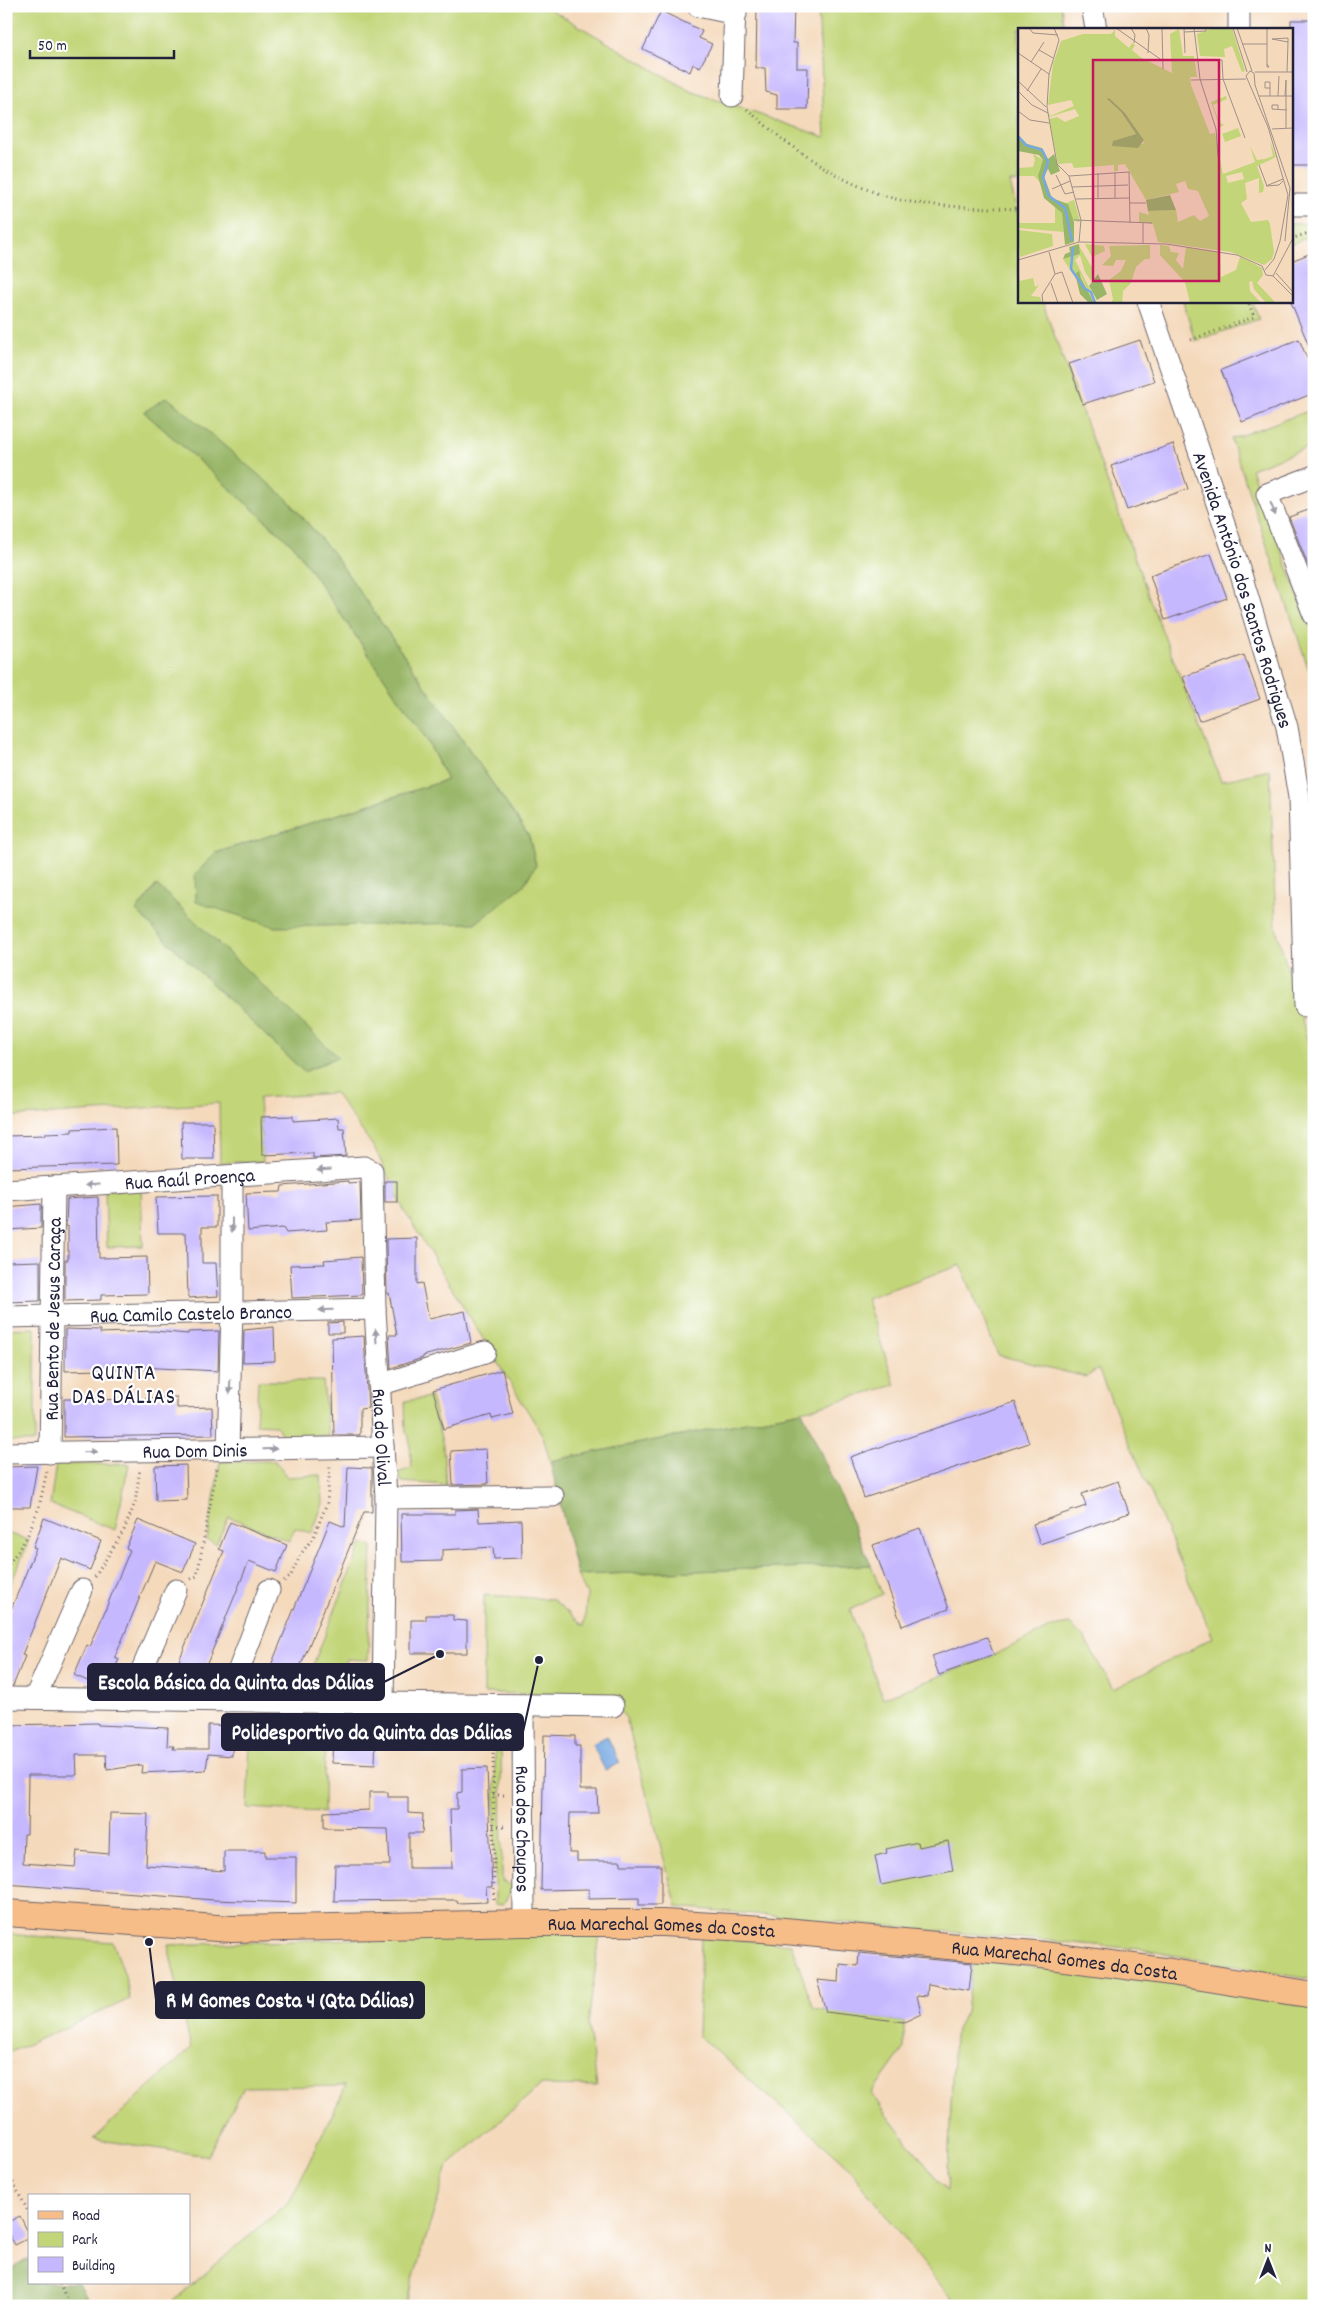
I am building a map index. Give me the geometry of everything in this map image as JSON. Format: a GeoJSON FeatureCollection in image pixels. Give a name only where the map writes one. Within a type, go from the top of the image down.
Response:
{"type":"FeatureCollection","features":[{"type":"Feature","properties":{"kind":"main road","name":"Rua Marechal Gomes da Costa"},"geometry":{"type":"LineString","coordinates":[[6,1913],[231,1929],[494,1923],[663,1923],[763,1929],[1035,1954],[1170,1972],[1314,1995]]}},
{"type":"Feature","properties":{"kind":"street"},"geometry":{"type":"LineString","coordinates":[[698,6],[735,10],[732,96]]}},
{"type":"Feature","properties":{"kind":"street"},"geometry":{"type":"LineString","coordinates":[[1092,6],[1096,28]]}},
{"type":"Feature","properties":{"kind":"street"},"geometry":{"type":"LineString","coordinates":[[1239,6],[1239,28]]}},
{"type":"Feature","properties":{"kind":"street"},"geometry":{"type":"LineString","coordinates":[[1292,205],[1314,205]]}},
{"type":"Feature","properties":{"kind":"street","name":"Avenida António dos Santos Rodrigues"},"geometry":{"type":"LineString","coordinates":[[1148,302],[1239,568],[1287,727],[1299,797],[1305,1006]]}},
{"type":"Feature","properties":{"kind":"street"},"geometry":{"type":"LineString","coordinates":[[1314,476],[1267,494],[1314,615]]}},
{"type":"Feature","properties":{"kind":"street","name":"Rua Raúl Proença"},"geometry":{"type":"LineString","coordinates":[[6,1190],[364,1167],[372,1171]]}},
{"type":"Feature","properties":{"kind":"street","name":"Rua do Olival"},"geometry":{"type":"LineString","coordinates":[[372,1171],[375,1309],[386,1498],[383,1703]]}},
{"type":"Feature","properties":{"kind":"street"},"geometry":{"type":"LineString","coordinates":[[224,1450],[232,1312],[232,1176]]}},
{"type":"Feature","properties":{"kind":"street","name":"Rua Bento de Jesus Caraça"},"geometry":{"type":"LineString","coordinates":[[50,1453],[54,1187]]}},
{"type":"Feature","properties":{"kind":"street","name":"Rua Camilo Castelo Branco"},"geometry":{"type":"LineString","coordinates":[[6,1317],[375,1309]]}},
{"type":"Feature","properties":{"kind":"street"},"geometry":{"type":"LineString","coordinates":[[380,1385],[485,1352]]}},
{"type":"Feature","properties":{"kind":"street","name":"Rua Dom Dinis"},"geometry":{"type":"LineString","coordinates":[[6,1453],[384,1446]]}},
{"type":"Feature","properties":{"kind":"street"},"geometry":{"type":"LineString","coordinates":[[386,1498],[553,1496]]}},
{"type":"Feature","properties":{"kind":"street"},"geometry":{"type":"LineString","coordinates":[[35,1698],[82,1590]]}},
{"type":"Feature","properties":{"kind":"street"},"geometry":{"type":"LineString","coordinates":[[129,1700],[176,1590]]}},
{"type":"Feature","properties":{"kind":"street"},"geometry":{"type":"LineString","coordinates":[[227,1701],[268,1590]]}},
{"type":"Feature","properties":{"kind":"street"},"geometry":{"type":"LineString","coordinates":[[6,1698],[613,1706]]}},
{"type":"Feature","properties":{"kind":"street","name":"Rua dos Choupos"},"geometry":{"type":"LineString","coordinates":[[523,1706],[524,1923]]}},
{"type":"Feature","properties":{"kind":"path"},"geometry":{"type":"LineString","coordinates":[[732,96],[783,141],[838,176],[896,199],[943,205],[1018,209]]}},
{"type":"Feature","properties":{"kind":"path"},"geometry":{"type":"LineString","coordinates":[[1292,239],[1314,231]]}},
{"type":"Feature","properties":{"kind":"path"},"geometry":{"type":"LineString","coordinates":[[1192,340],[1254,317],[1248,302]]}},
{"type":"Feature","properties":{"kind":"path"},"geometry":{"type":"LineString","coordinates":[[268,1590],[290,1577],[301,1554],[314,1536],[327,1503],[331,1448]]}},
{"type":"Feature","properties":{"kind":"path"},"geometry":{"type":"LineString","coordinates":[[176,1590],[197,1576],[224,1450]]}},
{"type":"Feature","properties":{"kind":"path"},"geometry":{"type":"LineString","coordinates":[[82,1590],[94,1579],[124,1530],[135,1503],[143,1451]]}},
{"type":"Feature","properties":{"kind":"path"},"geometry":{"type":"LineString","coordinates":[[6,1568],[28,1537],[39,1507],[50,1453]]}},
{"type":"Feature","properties":{"kind":"path"},"geometry":{"type":"LineString","coordinates":[[493,1705],[494,1923]]}},
{"type":"Feature","properties":{"kind":"path"},"geometry":{"type":"LineString","coordinates":[[6,2169],[28,2211]]}},
{"type":"Feature","properties":{"kind":"path"},"geometry":{"type":"LineString","coordinates":[[60,2284],[69,2306]]}},
{"type":"Feature","properties":{"kind":"green space"},"geometry":{"type":"Polygon","coordinates":[[[6,6],[545,6],[690,91],[825,137],[818,6],[1061,6],[1064,28],[1018,28],[1018,182],[1010,182],[1018,217],[1018,302],[1042,302],[1150,600],[1221,781],[1270,770],[1276,928],[1314,1063],[1314,1980],[1139,1949],[677,1907],[626,1718],[606,1695],[484,1693],[484,1595],[552,1599],[584,1626],[587,1595],[577,1575],[871,1565],[882,1594],[850,1610],[883,1698],[994,1655],[1052,1627],[1070,1624],[1084,1638],[1113,1689],[1213,1638],[1098,1369],[1086,1377],[998,1355],[961,1265],[866,1298],[895,1385],[802,1411],[550,1461],[543,1436],[405,1212],[375,1149],[335,1093],[259,1098],[263,1161],[220,1163],[219,1103],[6,1117],[6,6]],[[144,412],[294,546],[427,740],[447,780],[215,853],[523,886],[536,865],[529,836],[333,553],[287,499],[144,412]],[[156,885],[137,912],[304,1072],[337,1057],[156,885]]]}},
{"type":"Feature","properties":{"kind":"green space"},"geometry":{"type":"Polygon","coordinates":[[[1314,223],[1314,235],[1292,244],[1292,224],[1314,223]]]}},
{"type":"Feature","properties":{"kind":"green space"},"geometry":{"type":"Polygon","coordinates":[[[1183,302],[1252,302],[1259,319],[1195,341],[1183,302]]]}},
{"type":"Feature","properties":{"kind":"green space"},"geometry":{"type":"Polygon","coordinates":[[[167,397],[287,499],[333,553],[529,836],[536,865],[523,886],[476,923],[275,927],[196,902],[195,875],[215,853],[447,780],[427,740],[294,546],[144,412],[167,397]]]}},
{"type":"Feature","properties":{"kind":"green space"},"geometry":{"type":"Polygon","coordinates":[[[1314,409],[1314,445],[1251,469],[1314,638],[1314,685],[1231,439],[1314,409]]]}},
{"type":"Feature","properties":{"kind":"green space"},"geometry":{"type":"Polygon","coordinates":[[[157,885],[338,1057],[304,1072],[136,911],[157,885]]]}},
{"type":"Feature","properties":{"kind":"green space"},"geometry":{"type":"Polygon","coordinates":[[[141,1189],[143,1246],[107,1247],[105,1190],[141,1189]]]}},
{"type":"Feature","properties":{"kind":"green space"},"geometry":{"type":"Polygon","coordinates":[[[35,1328],[35,1442],[6,1441],[6,1329],[35,1328]]]}},
{"type":"Feature","properties":{"kind":"green space"},"geometry":{"type":"Polygon","coordinates":[[[258,1381],[323,1381],[328,1436],[283,1437],[276,1425],[256,1424],[258,1381]]]}},
{"type":"Feature","properties":{"kind":"green space"},"geometry":{"type":"Polygon","coordinates":[[[431,1397],[443,1446],[446,1485],[402,1482],[398,1473],[412,1468],[409,1436],[406,1433],[405,1401],[431,1397]]]}},
{"type":"Feature","properties":{"kind":"green space"},"geometry":{"type":"Polygon","coordinates":[[[802,1411],[871,1565],[577,1575],[550,1461],[802,1411]]]}},
{"type":"Feature","properties":{"kind":"green space"},"geometry":{"type":"Polygon","coordinates":[[[275,1461],[287,1477],[321,1475],[323,1503],[312,1533],[295,1528],[289,1541],[229,1517],[216,1544],[207,1540],[220,1462],[275,1461]]]}},
{"type":"Feature","properties":{"kind":"green space"},"geometry":{"type":"Polygon","coordinates":[[[56,1464],[129,1464],[115,1530],[50,1504],[56,1464]]]}},
{"type":"Feature","properties":{"kind":"green space"},"geometry":{"type":"Polygon","coordinates":[[[6,1533],[29,1540],[9,1588],[6,1587],[6,1533]]]}},
{"type":"Feature","properties":{"kind":"green space"},"geometry":{"type":"Polygon","coordinates":[[[362,1543],[372,1547],[368,1660],[347,1659],[337,1691],[305,1685],[362,1543]]]}},
{"type":"Feature","properties":{"kind":"green space"},"geometry":{"type":"Polygon","coordinates":[[[266,1715],[325,1719],[324,1812],[247,1808],[251,1721],[266,1715]]]}},
{"type":"Feature","properties":{"kind":"green space"},"geometry":{"type":"Polygon","coordinates":[[[495,1717],[507,1720],[511,1729],[501,1733],[502,1881],[514,1887],[503,1904],[495,1905],[495,1717]]]}},
{"type":"Feature","properties":{"kind":"green space"},"geometry":{"type":"Polygon","coordinates":[[[571,1932],[600,1933],[588,2024],[597,2086],[541,2085],[448,2166],[405,2306],[175,2306],[173,2301],[290,2201],[346,2086],[244,2087],[208,2156],[93,2139],[191,2048],[168,1945],[571,1932]]]}},
{"type":"Feature","properties":{"kind":"green space"},"geometry":{"type":"Polygon","coordinates":[[[6,1934],[113,1942],[125,1976],[130,1999],[6,2054],[6,1934]]]}},
{"type":"Feature","properties":{"kind":"green space"},"geometry":{"type":"Polygon","coordinates":[[[701,1937],[791,1944],[814,2009],[904,2022],[904,2048],[871,2094],[947,2192],[954,2036],[966,2011],[973,1960],[1160,1981],[1314,2007],[1314,2306],[957,2306],[842,2160],[698,2035],[701,1937]]]}},
{"type":"Feature","properties":{"kind":"green space"},"geometry":{"type":"Polygon","coordinates":[[[28,2259],[28,2284],[80,2284],[91,2306],[6,2306],[6,2273],[28,2259]]]}},
{"type":"Feature","properties":{"kind":"water"},"geometry":{"type":"Polygon","coordinates":[[[607,1736],[620,1763],[605,1770],[592,1744],[607,1736]]]}},
{"type":"Feature","properties":{"kind":"building"},"geometry":{"type":"Polygon","coordinates":[[[757,6],[794,6],[793,43],[797,43],[797,68],[808,68],[807,109],[777,109],[777,95],[766,92],[765,68],[756,68],[757,6]]]}},
{"type":"Feature","properties":{"kind":"building"},"geometry":{"type":"Polygon","coordinates":[[[661,11],[702,31],[699,38],[712,44],[700,67],[693,64],[690,72],[643,49],[661,11]]]}},
{"type":"Feature","properties":{"kind":"building"},"geometry":{"type":"Polygon","coordinates":[[[1291,20],[1314,20],[1314,165],[1292,165],[1291,20]]]}},
{"type":"Feature","properties":{"kind":"building"},"geometry":{"type":"Polygon","coordinates":[[[1314,252],[1314,356],[1291,302],[1292,261],[1314,252]]]}},
{"type":"Feature","properties":{"kind":"building"},"geometry":{"type":"Polygon","coordinates":[[[1299,339],[1314,375],[1314,393],[1242,422],[1221,370],[1299,339]]]}},
{"type":"Feature","properties":{"kind":"building"},"geometry":{"type":"Polygon","coordinates":[[[1140,340],[1154,381],[1083,404],[1069,364],[1140,340]]]}},
{"type":"Feature","properties":{"kind":"building"},"geometry":{"type":"Polygon","coordinates":[[[1173,444],[1188,489],[1127,510],[1111,466],[1173,444]]]}},
{"type":"Feature","properties":{"kind":"building"},"geometry":{"type":"Polygon","coordinates":[[[1314,508],[1314,580],[1289,517],[1314,508]]]}},
{"type":"Feature","properties":{"kind":"building"},"geometry":{"type":"Polygon","coordinates":[[[1211,554],[1227,598],[1165,620],[1150,575],[1211,554]]]}},
{"type":"Feature","properties":{"kind":"building"},"geometry":{"type":"Polygon","coordinates":[[[1244,655],[1260,699],[1199,721],[1183,677],[1244,655]]]}},
{"type":"Feature","properties":{"kind":"building"},"geometry":{"type":"Polygon","coordinates":[[[293,1116],[293,1121],[338,1118],[339,1128],[344,1128],[346,1156],[313,1158],[313,1153],[262,1155],[261,1117],[293,1116]]]}},
{"type":"Feature","properties":{"kind":"building"},"geometry":{"type":"Polygon","coordinates":[[[181,1122],[213,1122],[214,1159],[182,1159],[181,1122]]]}},
{"type":"Feature","properties":{"kind":"building"},"geometry":{"type":"Polygon","coordinates":[[[116,1127],[117,1165],[6,1168],[6,1136],[45,1135],[45,1133],[72,1132],[72,1129],[116,1127]]]}},
{"type":"Feature","properties":{"kind":"building"},"geometry":{"type":"Polygon","coordinates":[[[348,1181],[348,1183],[360,1182],[361,1220],[326,1222],[327,1230],[286,1233],[283,1228],[248,1231],[246,1193],[281,1192],[282,1186],[348,1181]]]}},
{"type":"Feature","properties":{"kind":"building"},"geometry":{"type":"Polygon","coordinates":[[[385,1181],[397,1181],[397,1202],[385,1202],[385,1181]]]}},
{"type":"Feature","properties":{"kind":"building"},"geometry":{"type":"Polygon","coordinates":[[[217,1196],[217,1227],[202,1227],[202,1263],[216,1263],[218,1296],[188,1298],[186,1233],[158,1233],[156,1197],[217,1196]]]}},
{"type":"Feature","properties":{"kind":"building"},"geometry":{"type":"Polygon","coordinates":[[[98,1197],[99,1258],[147,1257],[148,1294],[101,1295],[101,1300],[65,1301],[65,1260],[68,1260],[67,1199],[98,1197]]]}},
{"type":"Feature","properties":{"kind":"building"},"geometry":{"type":"Polygon","coordinates":[[[41,1204],[41,1228],[7,1230],[6,1207],[41,1204]]]}},
{"type":"Feature","properties":{"kind":"building"},"geometry":{"type":"Polygon","coordinates":[[[417,1238],[417,1284],[422,1283],[429,1319],[465,1311],[471,1343],[423,1356],[423,1358],[391,1368],[389,1335],[397,1335],[389,1293],[387,1294],[386,1239],[417,1238]]]}},
{"type":"Feature","properties":{"kind":"building"},"geometry":{"type":"Polygon","coordinates":[[[361,1257],[362,1295],[292,1298],[290,1265],[325,1264],[324,1260],[361,1257]]]}},
{"type":"Feature","properties":{"kind":"building"},"geometry":{"type":"Polygon","coordinates":[[[40,1261],[40,1301],[6,1302],[6,1262],[40,1261]]]}},
{"type":"Feature","properties":{"kind":"building"},"geometry":{"type":"Polygon","coordinates":[[[343,1322],[343,1333],[328,1333],[328,1323],[343,1322]]]}},
{"type":"Feature","properties":{"kind":"building"},"geometry":{"type":"Polygon","coordinates":[[[274,1327],[275,1361],[243,1362],[244,1330],[274,1327]]]}},
{"type":"Feature","properties":{"kind":"building"},"geometry":{"type":"Polygon","coordinates":[[[65,1329],[100,1330],[100,1333],[154,1331],[188,1334],[188,1332],[219,1331],[218,1371],[139,1367],[139,1369],[65,1371],[65,1329]]]}},
{"type":"Feature","properties":{"kind":"building"},"geometry":{"type":"Polygon","coordinates":[[[364,1336],[368,1408],[360,1409],[360,1435],[334,1435],[332,1338],[364,1336]]]}},
{"type":"Feature","properties":{"kind":"building"},"geometry":{"type":"Polygon","coordinates":[[[502,1370],[513,1414],[492,1419],[491,1415],[444,1429],[433,1390],[502,1370]]]}},
{"type":"Feature","properties":{"kind":"building"},"geometry":{"type":"Polygon","coordinates":[[[177,1397],[177,1408],[212,1407],[213,1435],[64,1437],[64,1399],[145,1400],[145,1398],[177,1397]]]}},
{"type":"Feature","properties":{"kind":"building"},"geometry":{"type":"Polygon","coordinates":[[[1015,1402],[1029,1443],[864,1498],[850,1457],[1015,1402]]]}},
{"type":"Feature","properties":{"kind":"building"},"geometry":{"type":"Polygon","coordinates":[[[486,1449],[488,1484],[453,1485],[451,1451],[486,1449]]]}},
{"type":"Feature","properties":{"kind":"building"},"geometry":{"type":"Polygon","coordinates":[[[186,1465],[187,1500],[156,1501],[155,1466],[186,1465]]]}},
{"type":"Feature","properties":{"kind":"building"},"geometry":{"type":"Polygon","coordinates":[[[37,1466],[30,1507],[6,1507],[6,1467],[37,1466]]]}},
{"type":"Feature","properties":{"kind":"building"},"geometry":{"type":"Polygon","coordinates":[[[348,1467],[372,1468],[372,1512],[364,1512],[291,1689],[288,1689],[265,1680],[330,1521],[345,1527],[348,1467]]]}},
{"type":"Feature","properties":{"kind":"building"},"geometry":{"type":"Polygon","coordinates":[[[1118,1481],[1129,1513],[1040,1544],[1033,1524],[1086,1506],[1082,1494],[1118,1481]]]}},
{"type":"Feature","properties":{"kind":"building"},"geometry":{"type":"Polygon","coordinates":[[[478,1509],[479,1522],[521,1520],[522,1558],[494,1559],[493,1547],[442,1550],[442,1561],[402,1562],[401,1514],[455,1514],[455,1510],[478,1509]]]}},
{"type":"Feature","properties":{"kind":"building"},"geometry":{"type":"Polygon","coordinates":[[[44,1518],[101,1541],[90,1570],[61,1558],[22,1655],[25,1656],[13,1686],[6,1686],[6,1622],[36,1548],[33,1547],[44,1518]]]}},
{"type":"Feature","properties":{"kind":"building"},"geometry":{"type":"Polygon","coordinates":[[[138,1520],[195,1544],[183,1572],[155,1561],[115,1657],[119,1659],[107,1687],[101,1687],[74,1675],[87,1645],[90,1647],[130,1550],[126,1548],[138,1520]]]}},
{"type":"Feature","properties":{"kind":"building"},"geometry":{"type":"Polygon","coordinates":[[[230,1522],[287,1545],[276,1572],[249,1561],[197,1688],[189,1688],[171,1680],[224,1551],[219,1549],[230,1522]]]}},
{"type":"Feature","properties":{"kind":"building"},"geometry":{"type":"Polygon","coordinates":[[[920,1528],[949,1609],[902,1626],[873,1545],[920,1528]]]}},
{"type":"Feature","properties":{"kind":"building"},"geometry":{"type":"Polygon","coordinates":[[[426,1615],[453,1615],[453,1620],[467,1621],[467,1653],[411,1653],[411,1620],[426,1620],[426,1615]]]}},
{"type":"Feature","properties":{"kind":"building"},"geometry":{"type":"Polygon","coordinates":[[[987,1637],[994,1655],[939,1675],[932,1656],[987,1637]]]}},
{"type":"Feature","properties":{"kind":"building"},"geometry":{"type":"Polygon","coordinates":[[[98,1723],[98,1725],[168,1728],[167,1746],[174,1746],[173,1749],[208,1749],[208,1725],[233,1726],[232,1756],[208,1754],[206,1770],[141,1773],[142,1765],[107,1770],[106,1755],[76,1755],[77,1775],[28,1775],[27,1834],[24,1834],[23,1863],[75,1867],[77,1851],[109,1854],[110,1813],[148,1814],[146,1865],[224,1871],[224,1851],[265,1851],[265,1857],[296,1857],[296,1903],[214,1900],[6,1884],[6,1725],[98,1723]]]}},
{"type":"Feature","properties":{"kind":"building"},"geometry":{"type":"Polygon","coordinates":[[[333,1724],[376,1725],[375,1765],[332,1763],[333,1724]]]}},
{"type":"Feature","properties":{"kind":"building"},"geometry":{"type":"Polygon","coordinates":[[[544,1735],[575,1736],[575,1746],[580,1746],[580,1790],[597,1790],[598,1813],[570,1813],[569,1853],[577,1853],[577,1861],[621,1861],[621,1865],[661,1865],[661,1905],[639,1905],[639,1898],[589,1899],[589,1889],[541,1890],[544,1735]]]}},
{"type":"Feature","properties":{"kind":"building"},"geometry":{"type":"Polygon","coordinates":[[[487,1768],[492,1887],[486,1887],[487,1902],[458,1903],[457,1900],[334,1901],[335,1865],[390,1865],[388,1829],[324,1828],[324,1812],[369,1810],[369,1792],[388,1792],[388,1797],[408,1797],[408,1813],[423,1814],[422,1833],[409,1833],[409,1868],[452,1868],[450,1809],[457,1809],[457,1793],[462,1792],[462,1769],[487,1768]]]}},
{"type":"Feature","properties":{"kind":"building"},"geometry":{"type":"Polygon","coordinates":[[[948,1841],[953,1871],[881,1885],[875,1856],[887,1853],[886,1849],[918,1842],[919,1847],[948,1841]]]}},
{"type":"Feature","properties":{"kind":"building"},"geometry":{"type":"Polygon","coordinates":[[[859,1953],[972,1963],[969,1991],[928,1984],[927,1996],[917,1995],[921,2014],[904,2022],[826,2012],[817,1980],[839,1982],[840,1964],[858,1966],[859,1953]]]}},
{"type":"Feature","properties":{"kind":"building"},"geometry":{"type":"Polygon","coordinates":[[[20,2216],[28,2232],[28,2238],[15,2245],[6,2229],[6,2223],[20,2216]]]}},
{"type":"Feature","properties":{"kind":"place","name":"Escola Básica da Quinta das Dálias"},"geometry":{"type":"Point","coordinates":[440,1654]}},
{"type":"Feature","properties":{"kind":"place","name":"Polidesportivo da Quinta das Dálias"},"geometry":{"type":"Point","coordinates":[539,1660]}},
{"type":"Feature","properties":{"kind":"place","name":"R M Gomes Costa 4 (Qta Dálias)"},"geometry":{"type":"Point","coordinates":[149,1942]}},
{"type":"Feature","properties":{"kind":"district","name":"QUINTA DAS DÁLIAS"},"geometry":{"type":"Point","coordinates":[124,1384]}}]}
